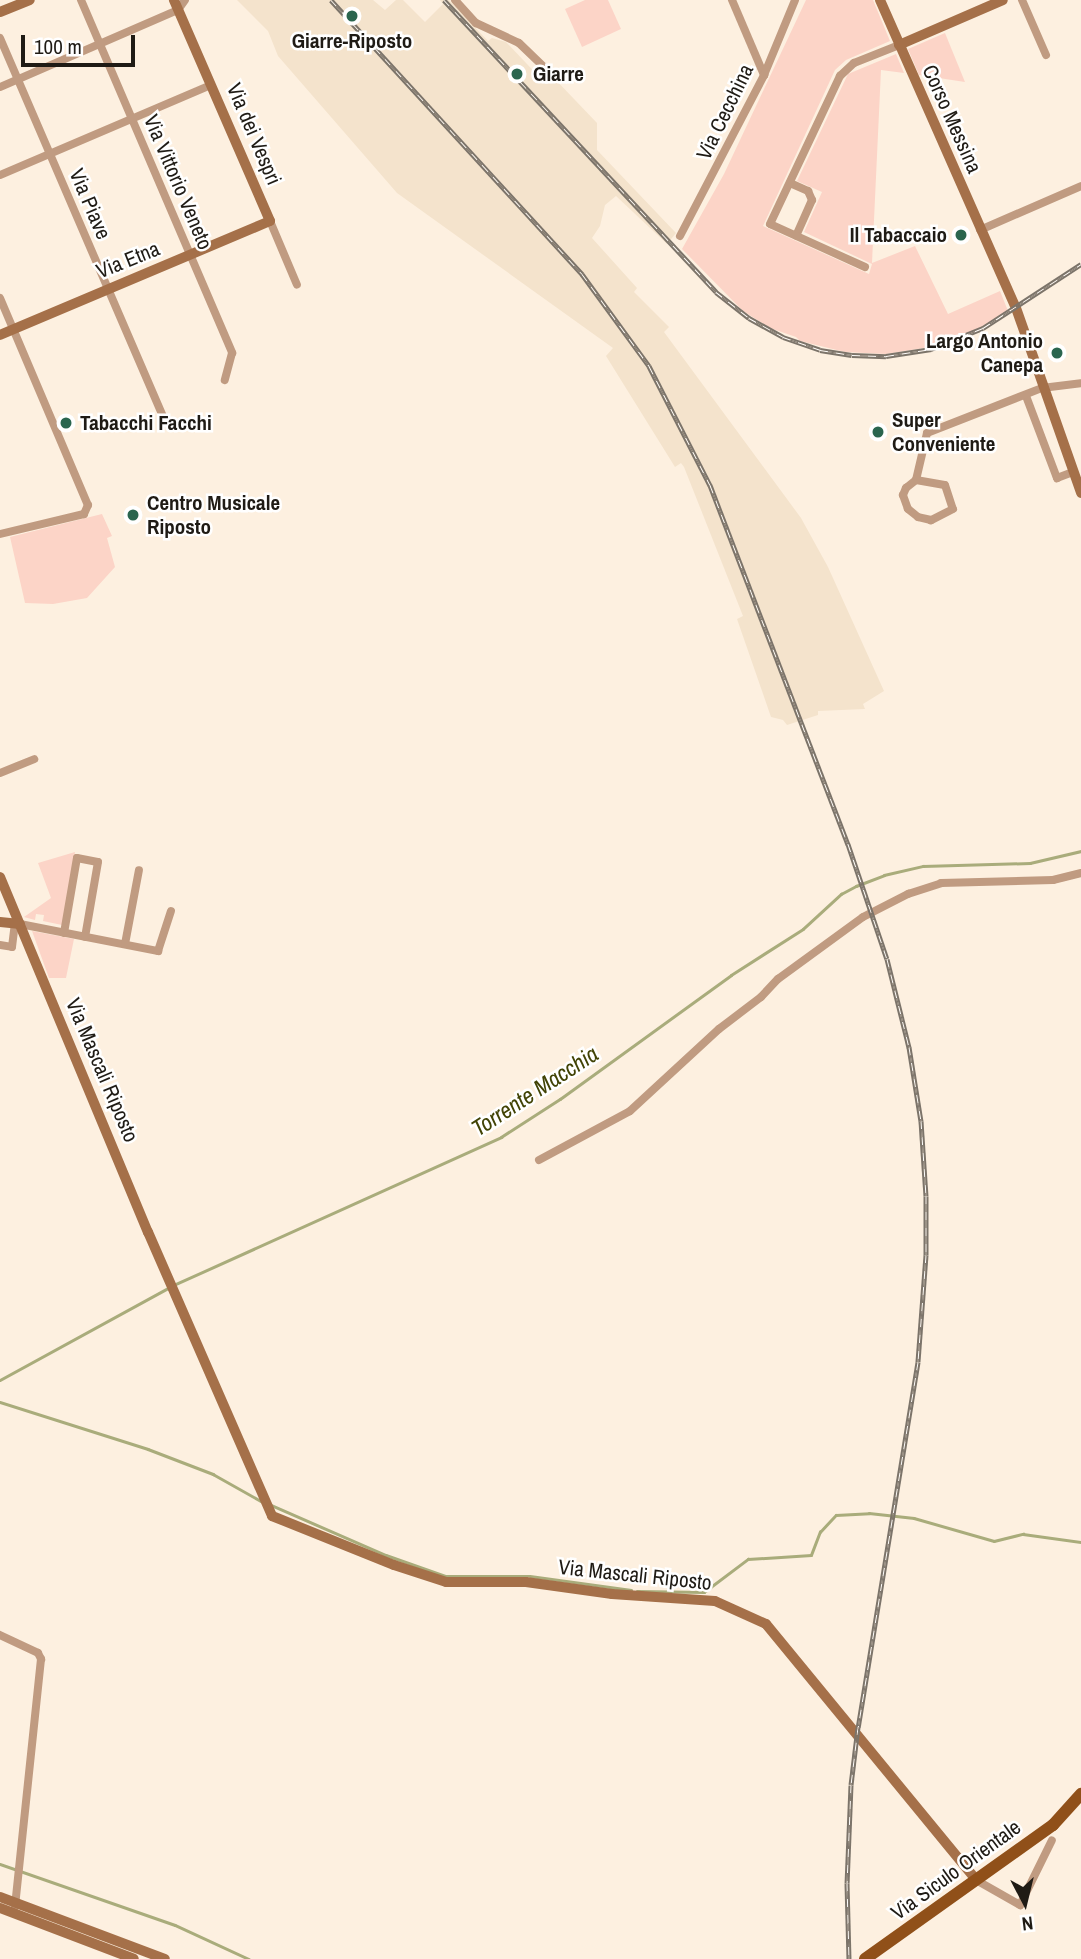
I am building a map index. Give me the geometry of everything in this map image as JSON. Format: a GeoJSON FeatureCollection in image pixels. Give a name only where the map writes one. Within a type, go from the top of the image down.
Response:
{"type":"FeatureCollection","features":[{"type":"Feature","properties":{"kind":"main road","name":"Via Siculo Orientale"},"geometry":{"type":"LineString","coordinates":[[865,1959],[1068,1811],[1081,1794]]}},
{"type":"Feature","properties":{"kind":"street"},"geometry":{"type":"LineString","coordinates":[[0,12],[30,0]]}},
{"type":"Feature","properties":{"kind":"street","name":"Via Vittorio Veneto"},"geometry":{"type":"LineString","coordinates":[[81,0],[232,352],[225,380]]}},
{"type":"Feature","properties":{"kind":"street"},"geometry":{"type":"LineString","coordinates":[[0,87],[99,43],[185,0]]}},
{"type":"Feature","properties":{"kind":"street"},"geometry":{"type":"LineString","coordinates":[[455,0],[476,23],[519,43],[546,69]]}},
{"type":"Feature","properties":{"kind":"street"},"geometry":{"type":"LineString","coordinates":[[732,0],[764,75]]}},
{"type":"Feature","properties":{"kind":"street","name":"Via Cecchina"},"geometry":{"type":"LineString","coordinates":[[680,236],[764,75],[795,0]]}},
{"type":"Feature","properties":{"kind":"street","name":"Corso Messina"},"geometry":{"type":"LineString","coordinates":[[880,0],[1016,308],[1081,493]]}},
{"type":"Feature","properties":{"kind":"street"},"geometry":{"type":"LineString","coordinates":[[1021,0],[1046,55]]}},
{"type":"Feature","properties":{"kind":"street"},"geometry":{"type":"LineString","coordinates":[[865,267],[771,224],[840,76],[854,63],[998,1]]}},
{"type":"Feature","properties":{"kind":"street","name":"Via dei Vespri"},"geometry":{"type":"LineString","coordinates":[[176,5],[297,285]]}},
{"type":"Feature","properties":{"kind":"street","name":"Via Piave"},"geometry":{"type":"LineString","coordinates":[[0,38],[165,422]]}},
{"type":"Feature","properties":{"kind":"street"},"geometry":{"type":"LineString","coordinates":[[0,175],[211,85]]}},
{"type":"Feature","properties":{"kind":"street"},"geometry":{"type":"LineString","coordinates":[[790,183],[808,191],[812,200],[796,236]]}},
{"type":"Feature","properties":{"kind":"street"},"geometry":{"type":"LineString","coordinates":[[980,230],[1081,186]]}},
{"type":"Feature","properties":{"kind":"street","name":"Via Etna"},"geometry":{"type":"LineString","coordinates":[[0,335],[270,221]]}},
{"type":"Feature","properties":{"kind":"street"},"geometry":{"type":"LineString","coordinates":[[0,298],[88,505],[83,514],[0,534]]}},
{"type":"Feature","properties":{"kind":"street"},"geometry":{"type":"LineString","coordinates":[[916,480],[945,485],[953,509],[931,520],[918,517],[908,509],[903,495],[906,488],[916,480],[927,433],[1026,396],[1042,385],[1081,383]]}},
{"type":"Feature","properties":{"kind":"street"},"geometry":{"type":"LineString","coordinates":[[1026,396],[1056,478],[1073,472]]}},
{"type":"Feature","properties":{"kind":"street"},"geometry":{"type":"LineString","coordinates":[[0,773],[34,759]]}},
{"type":"Feature","properties":{"kind":"street"},"geometry":{"type":"LineString","coordinates":[[64,933],[78,858],[98,862],[85,937]]}},
{"type":"Feature","properties":{"kind":"street"},"geometry":{"type":"LineString","coordinates":[[125,944],[139,870]]}},
{"type":"Feature","properties":{"kind":"street"},"geometry":{"type":"LineString","coordinates":[[539,1160],[631,1111],[719,1029],[789,971],[863,917],[908,894],[941,883],[1053,880],[1081,873]]}},
{"type":"Feature","properties":{"kind":"street","name":"Via Mascali Riposto"},"geometry":{"type":"LineString","coordinates":[[0,877],[17,924],[148,1232],[267,1506],[278,1520],[446,1583],[526,1582],[612,1594],[715,1601],[766,1623],[976,1880]]}},
{"type":"Feature","properties":{"kind":"street"},"geometry":{"type":"LineString","coordinates":[[0,922],[158,951],[171,911]]}},
{"type":"Feature","properties":{"kind":"street"},"geometry":{"type":"LineString","coordinates":[[0,945],[12,947],[17,924]]}},
{"type":"Feature","properties":{"kind":"street"},"geometry":{"type":"LineString","coordinates":[[0,1635],[38,1653],[41,1660],[15,1908]]}},
{"type":"Feature","properties":{"kind":"street"},"geometry":{"type":"LineString","coordinates":[[976,1880],[1020,1905],[1052,1840]]}},
{"type":"Feature","properties":{"kind":"street"},"geometry":{"type":"LineString","coordinates":[[0,1897],[15,1908],[134,1959]]}},
{"type":"Feature","properties":{"kind":"street"},"geometry":{"type":"LineString","coordinates":[[0,1908],[15,1908],[165,1959]]}},
{"type":"Feature","properties":{"kind":"shaded area"},"geometry":{"type":"Polygon","coordinates":[[[237,0],[373,0],[385,10],[396,0],[403,0],[425,22],[443,4],[440,0],[449,0],[488,41],[492,38],[506,42],[545,83],[553,77],[597,123],[597,150],[676,233],[667,244],[616,196],[605,205],[600,226],[592,238],[637,288],[634,292],[669,327],[664,332],[801,518],[828,567],[884,691],[863,704],[865,709],[818,711],[818,715],[787,725],[783,720],[771,717],[737,619],[743,616],[684,467],[681,463],[675,467],[606,356],[613,348],[397,193],[278,56],[268,31],[237,0]]]}},
{"type":"Feature","properties":{"kind":"shaded area"},"geometry":{"type":"Polygon","coordinates":[[[585,0],[608,0],[621,29],[582,47],[565,9],[585,0]]]}},
{"type":"Feature","properties":{"kind":"shaded area"},"geometry":{"type":"Polygon","coordinates":[[[806,0],[873,0],[890,41],[846,60],[835,70],[763,226],[869,274],[872,264],[804,232],[822,192],[797,181],[848,74],[896,54],[904,73],[881,70],[872,263],[915,246],[948,314],[1000,291],[1008,311],[972,333],[936,346],[886,354],[845,352],[800,341],[770,328],[743,311],[682,249],[724,174],[806,0]]]}},
{"type":"Feature","properties":{"kind":"shaded area"},"geometry":{"type":"Polygon","coordinates":[[[945,33],[965,82],[919,75],[908,49],[945,33]]]}},
{"type":"Feature","properties":{"kind":"shaded area"},"geometry":{"type":"Polygon","coordinates":[[[102,514],[112,536],[107,538],[115,567],[87,598],[53,604],[25,603],[10,537],[102,514]]]}},
{"type":"Feature","properties":{"kind":"shaded area"},"geometry":{"type":"Polygon","coordinates":[[[75,852],[62,925],[43,921],[44,915],[36,914],[35,920],[24,917],[51,898],[38,863],[75,852]]]}},
{"type":"Feature","properties":{"kind":"shaded area"},"geometry":{"type":"Polygon","coordinates":[[[32,931],[74,939],[66,978],[49,978],[32,931]]]}},
{"type":"Feature","properties":{"kind":"waterway","name":"Torrente Macchia"},"geometry":{"type":"LineString","coordinates":[[176,1284],[501,1137],[560,1099],[731,975],[803,929],[841,894],[856,886],[884,875],[923,866],[1030,863],[1081,851]]}},
{"type":"Feature","properties":{"kind":"waterway","name":"Torrente Macchia"},"geometry":{"type":"LineString","coordinates":[[0,1380],[170,1287]]}},
{"type":"Feature","properties":{"kind":"waterway"},"geometry":{"type":"LineString","coordinates":[[0,1402],[148,1449],[213,1474],[261,1501]]}},
{"type":"Feature","properties":{"kind":"waterway"},"geometry":{"type":"LineString","coordinates":[[271,1505],[386,1555],[446,1576],[530,1576],[631,1590]]}},
{"type":"Feature","properties":{"kind":"waterway"},"geometry":{"type":"LineString","coordinates":[[637,1591],[704,1592],[748,1559],[811,1555],[820,1532],[836,1515],[869,1513],[914,1518],[994,1541],[1023,1534],[1081,1542]]}},
{"type":"Feature","properties":{"kind":"waterway"},"geometry":{"type":"LineString","coordinates":[[0,1864],[175,1925],[249,1959]]}},
{"type":"Feature","properties":{"kind":"railway"},"geometry":{"type":"LineString","coordinates":[[331,0],[582,274],[649,366],[710,485],[848,844],[887,959],[909,1047],[921,1121],[926,1196],[926,1255],[918,1362],[858,1727],[851,1785],[847,1883],[849,1959]]}},
{"type":"Feature","properties":{"kind":"railway"},"geometry":{"type":"LineString","coordinates":[[444,0],[716,292],[749,318],[783,337],[820,350],[852,355],[886,356],[931,349],[983,328],[1081,264]]}},
{"type":"Feature","properties":{"kind":"place","name":"Giarre-Riposto"},"geometry":{"type":"Point","coordinates":[352,16]}},
{"type":"Feature","properties":{"kind":"place","name":"Giarre"},"geometry":{"type":"Point","coordinates":[517,74]}},
{"type":"Feature","properties":{"kind":"place","name":"Il Tabaccaio"},"geometry":{"type":"Point","coordinates":[961,235]}},
{"type":"Feature","properties":{"kind":"place","name":"Largo Antonio Canepa"},"geometry":{"type":"Point","coordinates":[1057,353]}},
{"type":"Feature","properties":{"kind":"place","name":"Tabacchi Facchi"},"geometry":{"type":"Point","coordinates":[66,423]}},
{"type":"Feature","properties":{"kind":"place","name":"Super Conveniente"},"geometry":{"type":"Point","coordinates":[878,432]}},
{"type":"Feature","properties":{"kind":"place","name":"Centro Musicale Riposto"},"geometry":{"type":"Point","coordinates":[133,515]}}]}
